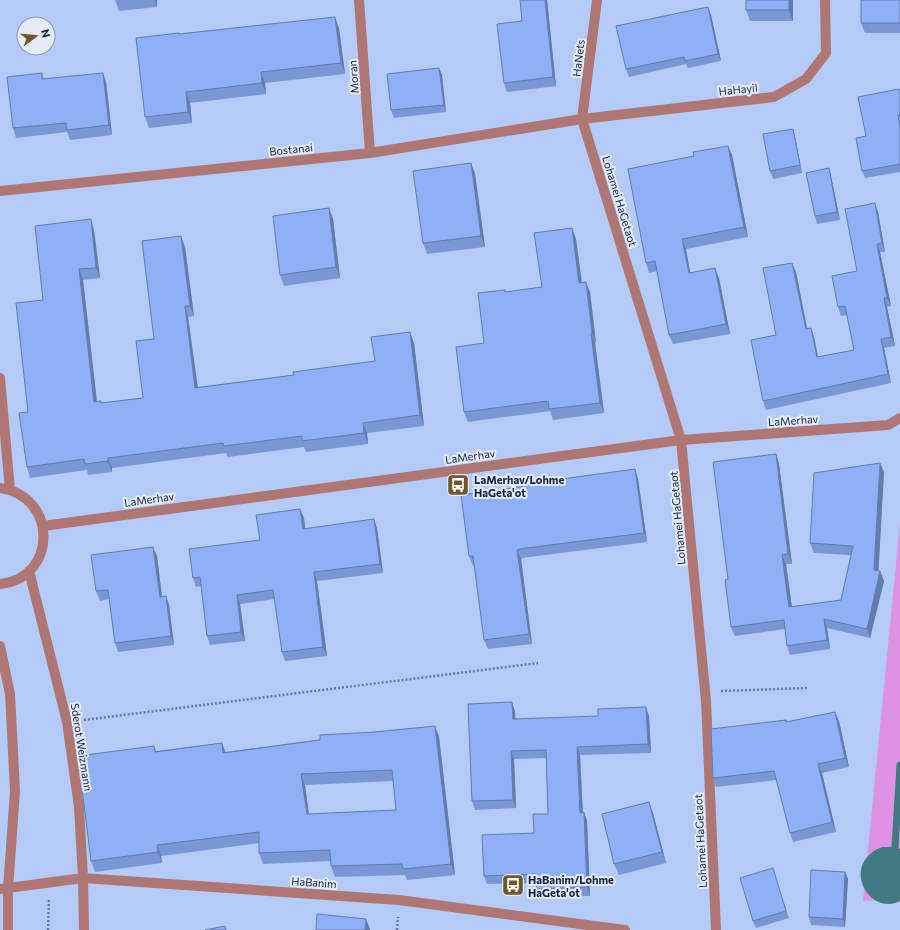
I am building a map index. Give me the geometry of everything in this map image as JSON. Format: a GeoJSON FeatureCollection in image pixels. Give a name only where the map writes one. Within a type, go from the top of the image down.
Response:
{"type":"FeatureCollection","features":[{"type":"Feature","properties":{"kind":"street","name":"Moran"},"geometry":{"type":"LineString","coordinates":[[359,0],[370,153]]}},
{"type":"Feature","properties":{"kind":"street","name":"HaNets"},"geometry":{"type":"LineString","coordinates":[[582,119],[597,0]]}},
{"type":"Feature","properties":{"kind":"street","name":"HaHayil"},"geometry":{"type":"LineString","coordinates":[[582,119],[774,97],[806,79],[826,53],[825,0]]}},
{"type":"Feature","properties":{"kind":"street","name":"Bostanai"},"geometry":{"type":"LineString","coordinates":[[0,191],[370,153],[582,119]]}},
{"type":"Feature","properties":{"kind":"street","name":"Lohamei HaGetaot"},"geometry":{"type":"LineString","coordinates":[[582,119],[681,440],[705,691],[716,930]]}},
{"type":"Feature","properties":{"kind":"street"},"geometry":{"type":"LineString","coordinates":[[0,378],[5,489],[25,498],[37,510],[43,526],[44,542],[39,558],[29,571],[16,580],[0,584]]}},
{"type":"Feature","properties":{"kind":"street","name":"LaMerhav"},"geometry":{"type":"LineString","coordinates":[[43,526],[681,440],[888,425],[900,418]]}},
{"type":"Feature","properties":{"kind":"street","name":"Sderot Weizmann"},"geometry":{"type":"LineString","coordinates":[[29,571],[68,722],[79,807],[84,930]]}},
{"type":"Feature","properties":{"kind":"street"},"geometry":{"type":"LineString","coordinates":[[0,646],[10,694],[15,791],[4,889],[8,930]]}},
{"type":"Feature","properties":{"kind":"street","name":"HaBanim"},"geometry":{"type":"LineString","coordinates":[[4,889],[83,878],[399,900],[625,930]]}},
{"type":"Feature","properties":{"kind":"path"},"geometry":{"type":"LineString","coordinates":[[68,722],[538,663]]}},
{"type":"Feature","properties":{"kind":"path"},"geometry":{"type":"LineString","coordinates":[[705,691],[808,688]]}},
{"type":"Feature","properties":{"kind":"path"},"geometry":{"type":"LineString","coordinates":[[48,930],[49,883]]}},
{"type":"Feature","properties":{"kind":"shaded area"},"geometry":{"type":"Polygon","coordinates":[[[900,523],[900,902],[863,901],[900,523]]]}},
{"type":"Feature","properties":{"kind":"shaded area"},"geometry":{"type":"Polygon","coordinates":[[[882,847],[895,847],[900,849],[900,901],[889,904],[878,902],[869,895],[863,886],[861,876],[862,865],[869,855],[882,847]]]}},
{"type":"Feature","properties":{"kind":"building"},"geometry":{"type":"Polygon","coordinates":[[[520,0],[545,0],[553,77],[504,83],[497,24],[522,21],[520,0]]]}},
{"type":"Feature","properties":{"kind":"building"},"geometry":{"type":"Polygon","coordinates":[[[746,0],[789,0],[789,10],[746,10],[746,0]]]}},
{"type":"Feature","properties":{"kind":"building"},"geometry":{"type":"Polygon","coordinates":[[[861,0],[900,0],[900,23],[861,23],[861,0]]]}},
{"type":"Feature","properties":{"kind":"building"},"geometry":{"type":"Polygon","coordinates":[[[708,7],[718,54],[685,61],[684,57],[626,69],[616,26],[708,7]]]}},
{"type":"Feature","properties":{"kind":"building"},"geometry":{"type":"Polygon","coordinates":[[[335,17],[341,63],[261,72],[262,83],[186,92],[188,112],[145,117],[136,38],[335,17]]]}},
{"type":"Feature","properties":{"kind":"building"},"geometry":{"type":"Polygon","coordinates":[[[439,68],[444,105],[391,110],[387,74],[439,68]]]}},
{"type":"Feature","properties":{"kind":"building"},"geometry":{"type":"Polygon","coordinates":[[[42,73],[42,79],[103,73],[109,125],[67,130],[66,123],[13,128],[7,77],[42,73]]]}},
{"type":"Feature","properties":{"kind":"building"},"geometry":{"type":"Polygon","coordinates":[[[899,89],[900,115],[898,115],[900,127],[900,164],[862,171],[856,138],[866,136],[858,97],[899,89]]]}},
{"type":"Feature","properties":{"kind":"building"},"geometry":{"type":"Polygon","coordinates":[[[793,129],[800,165],[770,171],[763,134],[793,129]]]}},
{"type":"Feature","properties":{"kind":"building"},"geometry":{"type":"Polygon","coordinates":[[[728,146],[744,227],[682,239],[689,273],[715,268],[726,324],[669,335],[655,261],[646,263],[628,169],[694,156],[693,152],[728,146]]]}},
{"type":"Feature","properties":{"kind":"building"},"geometry":{"type":"Polygon","coordinates":[[[471,163],[481,236],[423,243],[413,171],[471,163]]]}},
{"type":"Feature","properties":{"kind":"building"},"geometry":{"type":"Polygon","coordinates":[[[829,168],[837,212],[815,216],[806,173],[829,168]]]}},
{"type":"Feature","properties":{"kind":"building"},"geometry":{"type":"Polygon","coordinates":[[[875,203],[882,243],[877,244],[887,298],[884,298],[891,337],[881,339],[888,374],[763,401],[751,340],[776,335],[763,268],[792,263],[806,329],[811,328],[817,357],[854,350],[845,306],[838,307],[832,276],[857,271],[845,209],[875,203]]]}},
{"type":"Feature","properties":{"kind":"building"},"geometry":{"type":"Polygon","coordinates":[[[329,208],[336,267],[280,275],[273,216],[329,208]]]}},
{"type":"Feature","properties":{"kind":"building"},"geometry":{"type":"Polygon","coordinates":[[[91,219],[96,268],[79,269],[94,402],[101,401],[101,403],[143,398],[136,341],[154,339],[142,241],[181,236],[190,306],[185,306],[195,388],[294,375],[293,372],[375,361],[371,337],[410,332],[420,415],[363,423],[364,433],[302,441],[302,436],[224,446],[223,443],[108,458],[108,461],[85,464],[84,459],[27,467],[19,413],[28,412],[16,303],[43,300],[35,226],[91,219]]]}},
{"type":"Feature","properties":{"kind":"building"},"geometry":{"type":"Polygon","coordinates":[[[572,228],[579,283],[586,282],[600,403],[549,409],[548,401],[464,412],[456,347],[484,343],[478,293],[505,290],[505,292],[542,287],[534,233],[572,228]]]}},
{"type":"Feature","properties":{"kind":"building"},"geometry":{"type":"Polygon","coordinates":[[[776,454],[788,554],[782,555],[789,607],[841,600],[853,546],[810,543],[814,473],[880,463],[874,570],[880,571],[867,629],[824,619],[827,640],[787,646],[784,620],[731,627],[725,580],[728,579],[713,462],[776,454]]]}},
{"type":"Feature","properties":{"kind":"building"},"geometry":{"type":"Polygon","coordinates":[[[635,469],[644,533],[517,550],[529,634],[484,640],[473,556],[469,556],[461,495],[635,469]]]}},
{"type":"Feature","properties":{"kind":"building"},"geometry":{"type":"Polygon","coordinates":[[[300,509],[303,529],[374,519],[380,564],[314,572],[323,647],[282,652],[273,590],[237,595],[241,632],[207,636],[200,577],[193,578],[189,549],[260,540],[256,515],[300,509]]]}},
{"type":"Feature","properties":{"kind":"building"},"geometry":{"type":"Polygon","coordinates":[[[153,547],[160,597],[166,596],[171,636],[115,643],[108,590],[96,591],[91,555],[153,547]]]}},
{"type":"Feature","properties":{"kind":"building"},"geometry":{"type":"Polygon","coordinates":[[[512,702],[513,719],[598,716],[598,709],[646,707],[648,744],[577,747],[580,813],[584,812],[587,887],[537,889],[536,874],[484,876],[482,835],[534,833],[533,814],[548,814],[546,750],[511,751],[513,800],[472,801],[468,704],[512,702]]]}},
{"type":"Feature","properties":{"kind":"building"},"geometry":{"type":"Polygon","coordinates":[[[835,712],[845,758],[818,764],[832,822],[790,833],[774,771],[713,778],[711,729],[786,720],[786,722],[835,712]]]}},
{"type":"Feature","properties":{"kind":"building"},"geometry":{"type":"Polygon","coordinates":[[[435,726],[451,864],[403,869],[402,864],[331,866],[330,850],[259,853],[259,832],[157,845],[158,852],[91,861],[78,756],[154,746],[155,752],[222,743],[223,753],[320,740],[320,735],[375,732],[435,726]],[[392,770],[301,774],[307,814],[396,810],[392,770]]]}},
{"type":"Feature","properties":{"kind":"building"},"geometry":{"type":"Polygon","coordinates":[[[649,802],[662,852],[614,864],[602,814],[649,802]]]}},
{"type":"Feature","properties":{"kind":"building"},"geometry":{"type":"Polygon","coordinates":[[[773,868],[786,911],[753,921],[740,878],[773,868]]]}},
{"type":"Feature","properties":{"kind":"building"},"geometry":{"type":"Polygon","coordinates":[[[811,870],[845,872],[843,919],[809,917],[811,870]]]}},
{"type":"Feature","properties":{"kind":"building"},"geometry":{"type":"Polygon","coordinates":[[[317,914],[366,919],[365,930],[316,930],[317,914]]]}},
{"type":"Feature","properties":{"kind":"building"},"geometry":{"type":"Polygon","coordinates":[[[225,926],[226,930],[205,930],[225,926]]]}},
{"type":"Feature","properties":{"kind":"waterway"},"geometry":{"type":"LineString","coordinates":[[895,847],[900,765]]}},
{"type":"Feature","properties":{"kind":"place","name":"LaMerhav/Lohme HaGeta'ot"},"geometry":{"type":"Point","coordinates":[458,485]}},
{"type":"Feature","properties":{"kind":"place","name":"HaBanim/Lohme HaGeta'ot"},"geometry":{"type":"Point","coordinates":[513,885]}}]}
